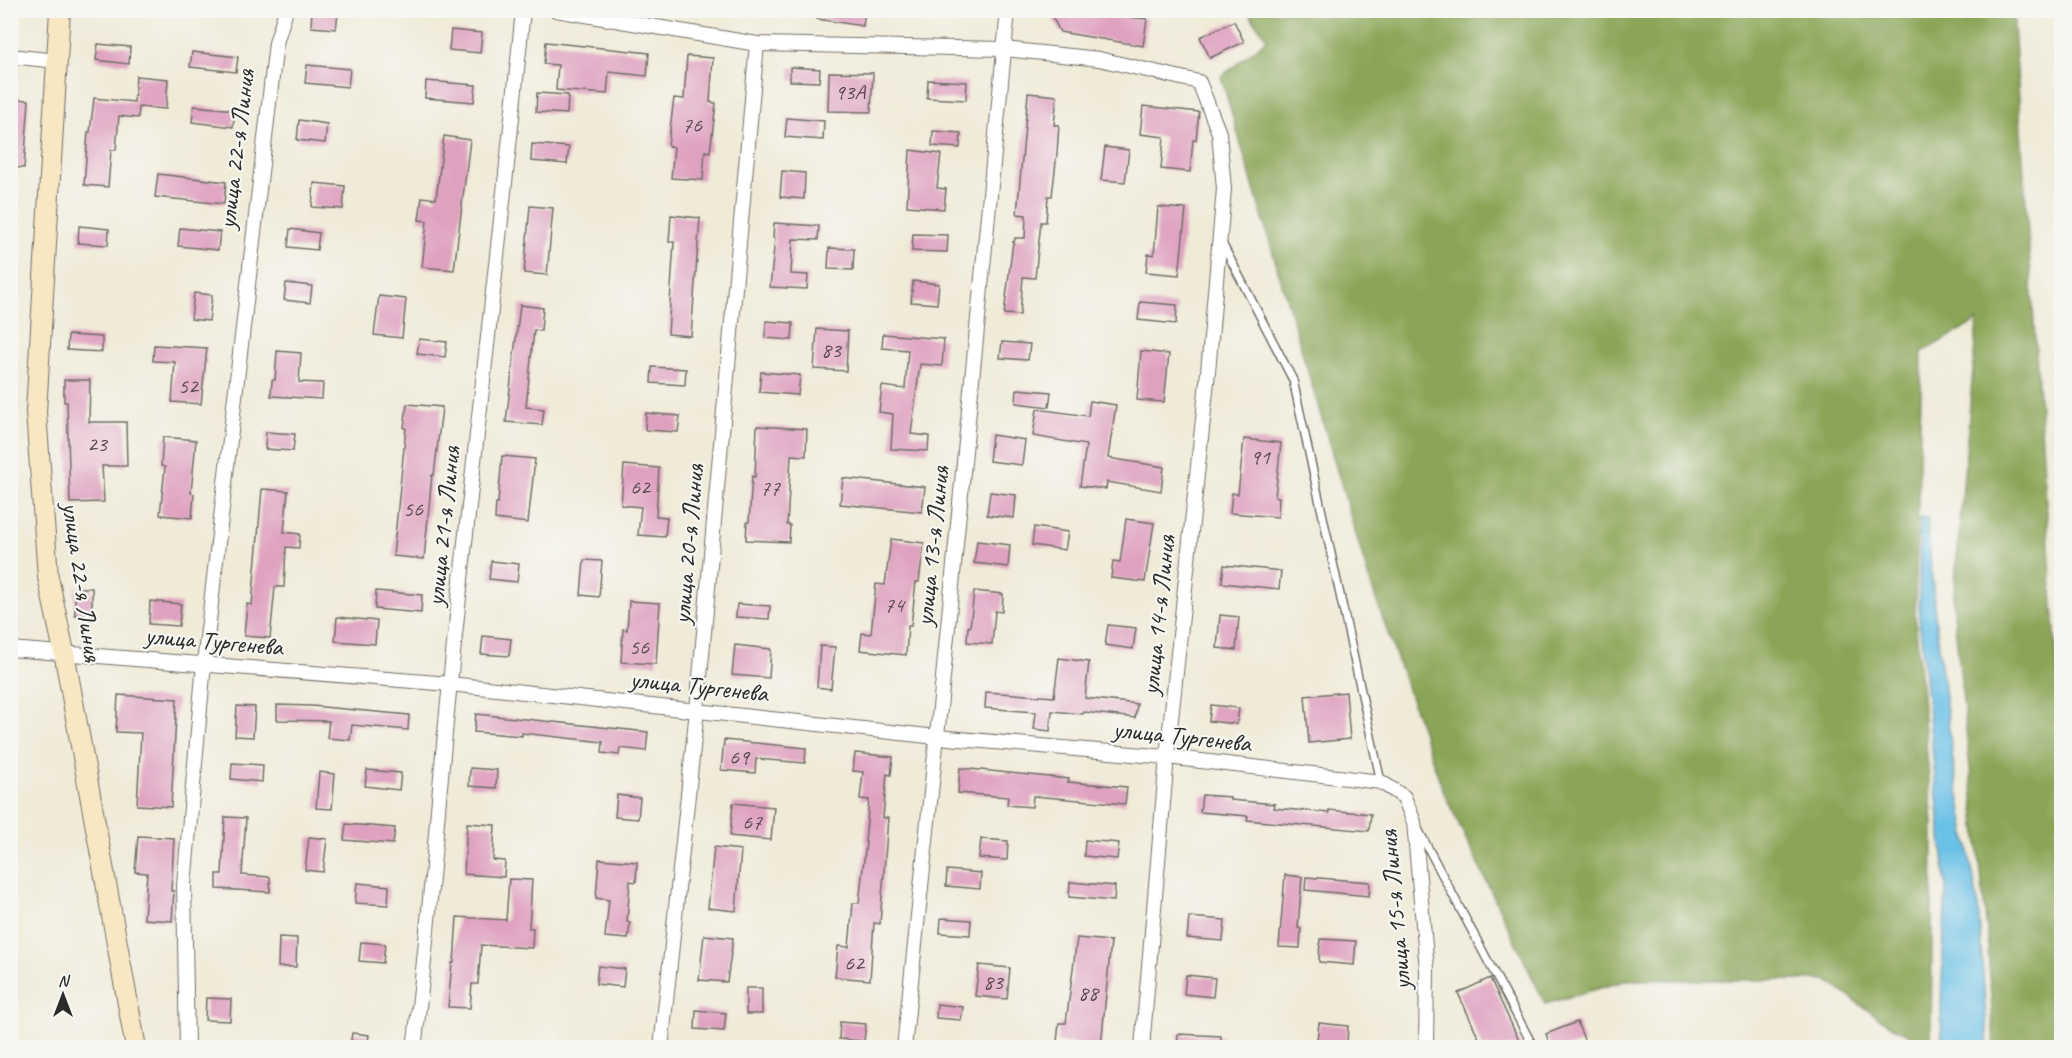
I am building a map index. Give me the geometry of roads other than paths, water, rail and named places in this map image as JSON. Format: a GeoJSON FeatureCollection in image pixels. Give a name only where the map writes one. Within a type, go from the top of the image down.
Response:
{"type":"FeatureCollection","features":[{"type":"Feature","properties":{"kind":"main road","name":"улица 22-я Линия"},"geometry":{"type":"LineString","coordinates":[[60,10],[36,412],[48,577],[64,652],[136,1047]]}},
{"type":"Feature","properties":{"kind":"street","name":"улица 22-я Линия"},"geometry":{"type":"LineString","coordinates":[[187,1047],[184,885],[204,664],[276,43],[286,10]]}},
{"type":"Feature","properties":{"kind":"street","name":"улица 21-я Линия"},"geometry":{"type":"LineString","coordinates":[[414,1047],[426,961],[450,684],[503,214],[523,10]]}},
{"type":"Feature","properties":{"kind":"street"},"geometry":{"type":"LineString","coordinates":[[556,10],[640,17],[757,44],[1004,49]]}},
{"type":"Feature","properties":{"kind":"street","name":"улица 13-я Линия"},"geometry":{"type":"LineString","coordinates":[[904,1047],[937,737],[1008,10]]}},
{"type":"Feature","properties":{"kind":"street","name":"улица 20-я Линия"},"geometry":{"type":"LineString","coordinates":[[661,1047],[697,710],[757,44]]}},
{"type":"Feature","properties":{"kind":"street","name":"улица 14-я Линия"},"geometry":{"type":"LineString","coordinates":[[1004,49],[1099,59],[1199,82],[1219,133],[1224,189],[1220,238],[1167,757],[1143,1047]]}},
{"type":"Feature","properties":{"kind":"street"},"geometry":{"type":"LineString","coordinates":[[10,56],[57,61]]}},
{"type":"Feature","properties":{"kind":"street","name":"улица Тургенева"},"geometry":{"type":"LineString","coordinates":[[10,649],[450,684],[937,737],[1167,757],[1381,782]]}},
{"type":"Feature","properties":{"kind":"street","name":"улица 15-я Линия"},"geometry":{"type":"LineString","coordinates":[[1381,782],[1404,797],[1414,822],[1427,969],[1426,1047]]}},
{"type":"Feature","properties":{"kind":"lane"},"geometry":{"type":"LineString","coordinates":[[1220,238],[1293,380],[1381,782]]}},
{"type":"Feature","properties":{"kind":"lane"},"geometry":{"type":"LineString","coordinates":[[1414,822],[1534,1047]]}},
{"type":"Feature","properties":{"kind":"water"},"geometry":{"type":"Polygon","coordinates":[[[1920,518],[1927,518],[1935,615],[1953,762],[1978,903],[1988,1047],[1942,1047],[1941,1006],[1946,886],[1919,616],[1920,518]]]}}]}
